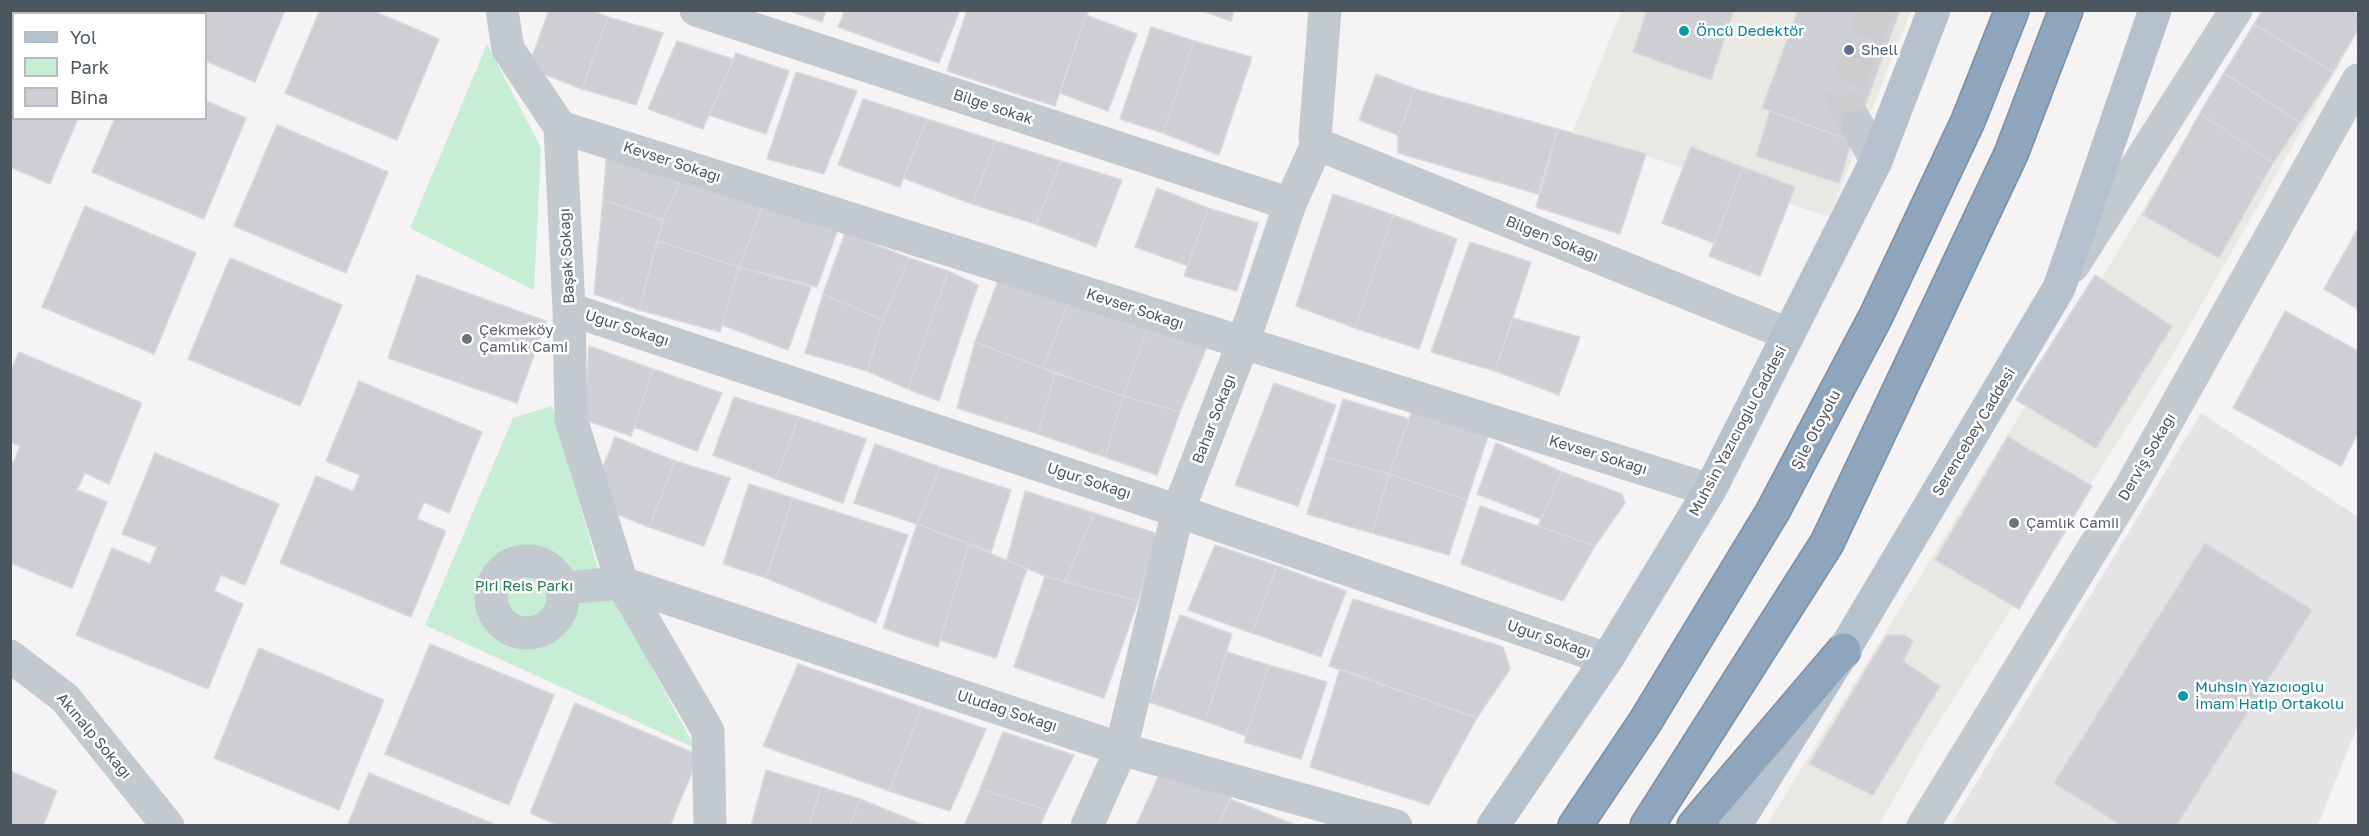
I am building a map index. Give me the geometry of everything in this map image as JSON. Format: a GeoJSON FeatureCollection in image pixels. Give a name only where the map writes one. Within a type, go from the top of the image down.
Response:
{"type":"FeatureCollection","features":[{"type":"Feature","properties":{"kind":"highway","name":"Şile Otoyolu"},"geometry":{"type":"LineString","coordinates":[[1575,825],[1646,722],[1773,511],[1876,316],[1968,122],[2012,10]]}},
{"type":"Feature","properties":{"kind":"highway"},"geometry":{"type":"LineString","coordinates":[[1647,825],[1827,543],[2011,154],[2066,10]]}},
{"type":"Feature","properties":{"kind":"highway"},"geometry":{"type":"LineString","coordinates":[[1694,825],[1844,650]]}},
{"type":"Feature","properties":{"kind":"main road","name":"Muhsin Yazıcıoğlu Caddesi"},"geometry":{"type":"LineString","coordinates":[[1493,825],[1607,659],[1710,490],[1876,161],[1934,10]]}},
{"type":"Feature","properties":{"kind":"main road","name":"Serencebey Caddesi"},"geometry":{"type":"LineString","coordinates":[[1735,825],[1844,650],[2059,288],[2155,10]]}},
{"type":"Feature","properties":{"kind":"street"},"geometry":{"type":"LineString","coordinates":[[502,10],[508,49],[560,127]]}},
{"type":"Feature","properties":{"kind":"street","name":"Bilge sokak"},"geometry":{"type":"LineString","coordinates":[[696,10],[1290,204]]}},
{"type":"Feature","properties":{"kind":"street","name":"Bahar Sokağı"},"geometry":{"type":"LineString","coordinates":[[1087,825],[1121,749],[1178,511],[1243,343],[1290,204],[1317,144],[1315,138],[1325,10]]}},
{"type":"Feature","properties":{"kind":"street"},"geometry":{"type":"LineString","coordinates":[[2059,288],[2236,10]]}},
{"type":"Feature","properties":{"kind":"street","name":"Derviş Sokağı"},"geometry":{"type":"LineString","coordinates":[[1923,825],[2130,488],[2358,80]]}},
{"type":"Feature","properties":{"kind":"street"},"geometry":{"type":"LineString","coordinates":[[1858,126],[1876,161]]}},
{"type":"Feature","properties":{"kind":"street","name":"Başak Sokağı"},"geometry":{"type":"LineString","coordinates":[[560,127],[572,418],[622,583],[708,730],[710,825]]}},
{"type":"Feature","properties":{"kind":"street","name":"Kevser Sokağı"},"geometry":{"type":"LineString","coordinates":[[560,127],[1710,490]]}},
{"type":"Feature","properties":{"kind":"street","name":"Bilgen Sokağı"},"geometry":{"type":"LineString","coordinates":[[1317,144],[1788,334]]}},
{"type":"Feature","properties":{"kind":"street","name":"Uğur Sokağı"},"geometry":{"type":"LineString","coordinates":[[569,309],[1178,511],[1607,659]]}},
{"type":"Feature","properties":{"kind":"street"},"geometry":{"type":"LineString","coordinates":[[562,588],[622,583]]}},
{"type":"Feature","properties":{"kind":"street","name":"Uludağ Sokağı"},"geometry":{"type":"LineString","coordinates":[[622,583],[1121,749],[1396,825]]}},
{"type":"Feature","properties":{"kind":"street","name":"Akınalp Sokağı"},"geometry":{"type":"LineString","coordinates":[[10,656],[65,698],[168,825]]}},
{"type":"Feature","properties":{"kind":"shaded area"},"geometry":{"type":"Polygon","coordinates":[[[1621,11],[1911,11],[1829,217],[1573,131],[1621,11]]]}},
{"type":"Feature","properties":{"kind":"shaded area"},"geometry":{"type":"Polygon","coordinates":[[[2262,11],[2358,11],[2358,32],[2166,366],[1926,742],[1879,825],[1766,826],[2010,431],[2262,11]]]}},
{"type":"Feature","properties":{"kind":"shaded area"},"geometry":{"type":"Polygon","coordinates":[[[2201,413],[2358,517],[2358,725],[2318,825],[1950,826],[2201,413]]]}},
{"type":"Feature","properties":{"kind":"green space"},"geometry":{"type":"Polygon","coordinates":[[[487,44],[541,148],[534,290],[410,228],[487,44]]]}},
{"type":"Feature","properties":{"kind":"green space","name":"Piri Reis Parkı"},"geometry":{"type":"Polygon","coordinates":[[[552,406],[597,565],[695,748],[425,625],[513,418],[552,406]]]}},
{"type":"Feature","properties":{"kind":"building"},"geometry":{"type":"Polygon","coordinates":[[[22,10],[119,10],[118,12],[26,12],[22,10]]]}},
{"type":"Feature","properties":{"kind":"building"},"geometry":{"type":"Polygon","coordinates":[[[154,10],[285,10],[255,82],[207,61],[207,12],[154,12],[154,10]]]}},
{"type":"Feature","properties":{"kind":"building"},"geometry":{"type":"Polygon","coordinates":[[[320,10],[371,10],[439,39],[397,140],[285,93],[320,10]]]}},
{"type":"Feature","properties":{"kind":"building"},"geometry":{"type":"Polygon","coordinates":[[[549,10],[591,10],[608,17],[582,89],[528,68],[549,10]]]}},
{"type":"Feature","properties":{"kind":"building"},"geometry":{"type":"Polygon","coordinates":[[[787,10],[826,10],[822,22],[787,10]]]}},
{"type":"Feature","properties":{"kind":"building"},"geometry":{"type":"Polygon","coordinates":[[[845,10],[960,10],[939,63],[838,27],[845,10]]]}},
{"type":"Feature","properties":{"kind":"building"},"geometry":{"type":"Polygon","coordinates":[[[967,10],[1091,10],[1086,15],[1055,106],[947,71],[967,10]]]}},
{"type":"Feature","properties":{"kind":"building"},"geometry":{"type":"Polygon","coordinates":[[[1199,10],[1234,10],[1231,21],[1199,10]]]}},
{"type":"Feature","properties":{"kind":"building","name":"Öncü Dedektör"},"geometry":{"type":"Polygon","coordinates":[[[1647,10],[1734,10],[1711,80],[1633,52],[1647,10]]]}},
{"type":"Feature","properties":{"kind":"building"},"geometry":{"type":"Polygon","coordinates":[[[1798,10],[1900,10],[1852,141],[1762,108],[1798,10]]]}},
{"type":"Feature","properties":{"kind":"building"},"geometry":{"type":"Polygon","coordinates":[[[2262,10],[2351,10],[2358,15],[2358,29],[2333,72],[2254,24],[2262,10]]]}},
{"type":"Feature","properties":{"kind":"building"},"geometry":{"type":"Polygon","coordinates":[[[1086,15],[1137,34],[1108,111],[1060,93],[1086,15]]]}},
{"type":"Feature","properties":{"kind":"building"},"geometry":{"type":"Polygon","coordinates":[[[608,17],[663,33],[636,105],[582,89],[608,17]]]}},
{"type":"Feature","properties":{"kind":"building"},"geometry":{"type":"Polygon","coordinates":[[[2254,24],[2333,72],[2300,123],[2224,73],[2254,24]]]}},
{"type":"Feature","properties":{"kind":"building"},"geometry":{"type":"Polygon","coordinates":[[[1151,27],[1194,41],[1163,133],[1120,119],[1151,27]]]}},
{"type":"Feature","properties":{"kind":"building"},"geometry":{"type":"Polygon","coordinates":[[[677,41],[733,59],[703,129],[648,109],[677,41]]]}},
{"type":"Feature","properties":{"kind":"building"},"geometry":{"type":"Polygon","coordinates":[[[1194,41],[1252,57],[1219,155],[1163,133],[1194,41]]]}},
{"type":"Feature","properties":{"kind":"building"},"geometry":{"type":"Polygon","coordinates":[[[10,48],[12,49],[12,120],[77,120],[50,184],[10,167],[10,48]]]}},
{"type":"Feature","properties":{"kind":"building"},"geometry":{"type":"Polygon","coordinates":[[[736,53],[789,71],[766,134],[709,115],[736,53]]]}},
{"type":"Feature","properties":{"kind":"building"},"geometry":{"type":"Polygon","coordinates":[[[796,72],[857,91],[824,174],[767,159],[796,72]]]}},
{"type":"Feature","properties":{"kind":"building"},"geometry":{"type":"Polygon","coordinates":[[[2224,73],[2300,123],[2273,163],[2200,113],[2224,73]]]}},
{"type":"Feature","properties":{"kind":"building"},"geometry":{"type":"Polygon","coordinates":[[[1376,74],[1415,89],[1398,135],[1359,120],[1376,74]]]}},
{"type":"Feature","properties":{"kind":"building"},"geometry":{"type":"Polygon","coordinates":[[[1415,89],[1558,129],[1538,194],[1398,153],[1398,135],[1415,89]]]}},
{"type":"Feature","properties":{"kind":"building"},"geometry":{"type":"Polygon","coordinates":[[[863,99],[927,119],[900,187],[838,165],[863,99]]]}},
{"type":"Feature","properties":{"kind":"building"},"geometry":{"type":"Polygon","coordinates":[[[207,101],[246,118],[204,219],[92,172],[114,120],[207,120],[207,101]]]}},
{"type":"Feature","properties":{"kind":"building"},"geometry":{"type":"Polygon","coordinates":[[[1770,111],[1852,141],[1839,183],[1756,156],[1770,111]]]}},
{"type":"Feature","properties":{"kind":"building"},"geometry":{"type":"Polygon","coordinates":[[[2200,113],[2273,163],[2219,258],[2143,215],[2200,113]]]}},
{"type":"Feature","properties":{"kind":"building"},"geometry":{"type":"Polygon","coordinates":[[[927,119],[996,141],[972,204],[903,178],[927,119]]]}},
{"type":"Feature","properties":{"kind":"building"},"geometry":{"type":"Polygon","coordinates":[[[277,125],[388,172],[346,273],[234,226],[277,125]]]}},
{"type":"Feature","properties":{"kind":"building"},"geometry":{"type":"Polygon","coordinates":[[[1558,129],[1646,154],[1620,234],[1536,207],[1558,129]]]}},
{"type":"Feature","properties":{"kind":"building"},"geometry":{"type":"Polygon","coordinates":[[[996,141],[1061,161],[1036,224],[972,204],[996,141]]]}},
{"type":"Feature","properties":{"kind":"building"},"geometry":{"type":"Polygon","coordinates":[[[1691,147],[1743,167],[1714,243],[1662,223],[1691,147]]]}},
{"type":"Feature","properties":{"kind":"building"},"geometry":{"type":"Polygon","coordinates":[[[607,149],[683,175],[663,220],[603,200],[607,149]]]}},
{"type":"Feature","properties":{"kind":"building"},"geometry":{"type":"Polygon","coordinates":[[[1061,161],[1122,180],[1096,247],[1036,224],[1061,161]]]}},
{"type":"Feature","properties":{"kind":"building"},"geometry":{"type":"Polygon","coordinates":[[[1743,167],[1795,187],[1760,276],[1709,256],[1743,167]]]}},
{"type":"Feature","properties":{"kind":"building"},"geometry":{"type":"Polygon","coordinates":[[[683,175],[764,203],[739,267],[657,241],[663,220],[683,175]]]}},
{"type":"Feature","properties":{"kind":"building"},"geometry":{"type":"Polygon","coordinates":[[[1157,188],[1208,208],[1188,266],[1135,247],[1157,188]]]}},
{"type":"Feature","properties":{"kind":"building"},"geometry":{"type":"Polygon","coordinates":[[[1333,194],[1393,215],[1355,328],[1296,306],[1333,194]]]}},
{"type":"Feature","properties":{"kind":"building"},"geometry":{"type":"Polygon","coordinates":[[[603,200],[663,220],[639,310],[594,294],[603,200]]]}},
{"type":"Feature","properties":{"kind":"building"},"geometry":{"type":"Polygon","coordinates":[[[764,203],[838,229],[817,287],[739,267],[764,203]]]}},
{"type":"Feature","properties":{"kind":"building"},"geometry":{"type":"Polygon","coordinates":[[[85,206],[196,253],[154,354],[42,307],[85,206]]]}},
{"type":"Feature","properties":{"kind":"building"},"geometry":{"type":"Polygon","coordinates":[[[1208,208],[1258,223],[1237,291],[1184,276],[1208,208]]]}},
{"type":"Feature","properties":{"kind":"building"},"geometry":{"type":"Polygon","coordinates":[[[1393,215],[1457,239],[1419,349],[1355,328],[1393,215]]]}},
{"type":"Feature","properties":{"kind":"building"},"geometry":{"type":"Polygon","coordinates":[[[2358,228],[2358,309],[2324,289],[2358,228]]]}},
{"type":"Feature","properties":{"kind":"building"},"geometry":{"type":"Polygon","coordinates":[[[845,233],[909,258],[883,320],[823,294],[845,233]]]}},
{"type":"Feature","properties":{"kind":"building"},"geometry":{"type":"Polygon","coordinates":[[[657,241],[739,267],[720,332],[639,310],[657,241]]]}},
{"type":"Feature","properties":{"kind":"building"},"geometry":{"type":"Polygon","coordinates":[[[1470,242],[1531,262],[1495,371],[1431,352],[1470,242]]]}},
{"type":"Feature","properties":{"kind":"building"},"geometry":{"type":"Polygon","coordinates":[[[230,258],[342,305],[300,406],[188,359],[230,258]]]}},
{"type":"Feature","properties":{"kind":"building"},"geometry":{"type":"Polygon","coordinates":[[[909,258],[948,271],[908,389],[867,371],[883,320],[909,258]]]}},
{"type":"Feature","properties":{"kind":"building"},"geometry":{"type":"Polygon","coordinates":[[[739,267],[811,287],[788,350],[722,325],[739,267]]]}},
{"type":"Feature","properties":{"kind":"building"},"geometry":{"type":"Polygon","coordinates":[[[948,271],[978,285],[939,401],[908,389],[948,271]]]}},
{"type":"Feature","properties":{"kind":"building","name":"Çekmeköy Çamlık Cami"},"geometry":{"type":"Polygon","coordinates":[[[417,275],[546,321],[517,403],[388,358],[417,275]]]}},
{"type":"Feature","properties":{"kind":"building"},"geometry":{"type":"Polygon","coordinates":[[[2095,275],[2172,326],[2096,448],[2016,400],[2095,275]]]}},
{"type":"Feature","properties":{"kind":"building"},"geometry":{"type":"Polygon","coordinates":[[[998,281],[1069,301],[1043,368],[975,342],[998,281]]]}},
{"type":"Feature","properties":{"kind":"building"},"geometry":{"type":"Polygon","coordinates":[[[823,294],[883,320],[867,371],[805,353],[823,294]]]}},
{"type":"Feature","properties":{"kind":"building"},"geometry":{"type":"Polygon","coordinates":[[[1069,301],[1148,327],[1123,396],[1043,368],[1069,301]]]}},
{"type":"Feature","properties":{"kind":"building"},"geometry":{"type":"Polygon","coordinates":[[[2285,311],[2358,351],[2358,433],[2341,466],[2233,408],[2285,311]]]}},
{"type":"Feature","properties":{"kind":"building"},"geometry":{"type":"Polygon","coordinates":[[[1513,318],[1580,337],[1559,395],[1495,371],[1513,318]]]}},
{"type":"Feature","properties":{"kind":"building"},"geometry":{"type":"Polygon","coordinates":[[[1148,327],[1208,344],[1180,412],[1123,396],[1148,327]]]}},
{"type":"Feature","properties":{"kind":"building"},"geometry":{"type":"Polygon","coordinates":[[[975,342],[1055,373],[1038,434],[957,408],[975,342]]]}},
{"type":"Feature","properties":{"kind":"building"},"geometry":{"type":"Polygon","coordinates":[[[589,346],[653,369],[631,436],[585,420],[589,346]]]}},
{"type":"Feature","properties":{"kind":"building"},"geometry":{"type":"Polygon","coordinates":[[[19,352],[142,403],[109,484],[85,473],[77,490],[107,502],[72,588],[10,563],[10,461],[14,462],[20,446],[10,442],[10,372],[19,352]]]}},
{"type":"Feature","properties":{"kind":"building"},"geometry":{"type":"Polygon","coordinates":[[[653,369],[722,393],[697,451],[634,427],[653,369]]]}},
{"type":"Feature","properties":{"kind":"building"},"geometry":{"type":"Polygon","coordinates":[[[1055,373],[1123,396],[1105,457],[1038,434],[1055,373]]]}},
{"type":"Feature","properties":{"kind":"building"},"geometry":{"type":"Polygon","coordinates":[[[359,381],[482,432],[449,513],[424,502],[417,519],[446,531],[411,617],[280,563],[316,476],[353,491],[360,475],[326,461],[359,381]]]}},
{"type":"Feature","properties":{"kind":"building"},"geometry":{"type":"Polygon","coordinates":[[[1274,383],[1336,405],[1298,506],[1235,485],[1274,383]]]}},
{"type":"Feature","properties":{"kind":"building"},"geometry":{"type":"Polygon","coordinates":[[[1123,396],[1180,412],[1157,475],[1105,457],[1123,396]]]}},
{"type":"Feature","properties":{"kind":"building"},"geometry":{"type":"Polygon","coordinates":[[[734,397],[799,417],[776,479],[713,455],[734,397]]]}},
{"type":"Feature","properties":{"kind":"building"},"geometry":{"type":"Polygon","coordinates":[[[1343,399],[1409,419],[1389,474],[1325,457],[1343,399]]]}},
{"type":"Feature","properties":{"kind":"building"},"geometry":{"type":"Polygon","coordinates":[[[1412,411],[1488,436],[1467,500],[1389,474],[1412,411]]]}},
{"type":"Feature","properties":{"kind":"building"},"geometry":{"type":"Polygon","coordinates":[[[799,417],[866,439],[843,503],[776,479],[799,417]]]}},
{"type":"Feature","properties":{"kind":"building"},"geometry":{"type":"Polygon","coordinates":[[[615,437],[675,461],[649,527],[611,512],[603,467],[615,437]]]}},
{"type":"Feature","properties":{"kind":"building","name":"Çamlık Camii"},"geometry":{"type":"Polygon","coordinates":[[[2008,437],[2092,486],[2019,609],[1935,560],[2008,437]]]}},
{"type":"Feature","properties":{"kind":"building"},"geometry":{"type":"Polygon","coordinates":[[[1496,443],[1562,472],[1541,519],[1477,494],[1496,443]]]}},
{"type":"Feature","properties":{"kind":"building"},"geometry":{"type":"Polygon","coordinates":[[[875,444],[940,467],[917,524],[854,503],[875,444]]]}},
{"type":"Feature","properties":{"kind":"building"},"geometry":{"type":"Polygon","coordinates":[[[155,453],[279,504],[245,585],[221,575],[214,591],[243,604],[208,689],[76,635],[112,548],[150,564],[157,547],[122,534],[155,453]]]}},
{"type":"Feature","properties":{"kind":"building"},"geometry":{"type":"Polygon","coordinates":[[[1325,457],[1389,474],[1372,533],[1307,514],[1325,457]]]}},
{"type":"Feature","properties":{"kind":"building"},"geometry":{"type":"Polygon","coordinates":[[[675,461],[730,478],[704,546],[649,527],[675,461]]]}},
{"type":"Feature","properties":{"kind":"building"},"geometry":{"type":"Polygon","coordinates":[[[940,467],[1011,490],[991,552],[917,524],[940,467]]]}},
{"type":"Feature","properties":{"kind":"building"},"geometry":{"type":"Polygon","coordinates":[[[1562,472],[1622,494],[1625,503],[1595,546],[1538,526],[1562,472]]]}},
{"type":"Feature","properties":{"kind":"building"},"geometry":{"type":"Polygon","coordinates":[[[1389,474],[1467,500],[1449,555],[1372,533],[1389,474]]]}},
{"type":"Feature","properties":{"kind":"building"},"geometry":{"type":"Polygon","coordinates":[[[749,484],[793,498],[766,578],[723,564],[749,484]]]}},
{"type":"Feature","properties":{"kind":"building"},"geometry":{"type":"Polygon","coordinates":[[[1025,491],[1094,513],[1065,582],[1007,560],[1025,491]]]}},
{"type":"Feature","properties":{"kind":"building"},"geometry":{"type":"Polygon","coordinates":[[[793,498],[908,535],[876,623],[766,578],[793,498]]]}},
{"type":"Feature","properties":{"kind":"building"},"geometry":{"type":"Polygon","coordinates":[[[1480,506],[1595,546],[1563,601],[1461,564],[1480,506]]]}},
{"type":"Feature","properties":{"kind":"building"},"geometry":{"type":"Polygon","coordinates":[[[1094,513],[1158,534],[1138,601],[1065,582],[1094,513]]]}},
{"type":"Feature","properties":{"kind":"building"},"geometry":{"type":"Polygon","coordinates":[[[917,524],[969,544],[938,647],[883,628],[917,524]]]}},
{"type":"Feature","properties":{"kind":"building","name":"Muhsin Yazıcıoğlu İmam Hatip Ortakolu"},"geometry":{"type":"Polygon","coordinates":[[[2205,543],[2312,610],[2176,826],[2122,826],[2054,783],[2205,543]]]}},
{"type":"Feature","properties":{"kind":"building"},"geometry":{"type":"Polygon","coordinates":[[[969,544],[1027,569],[996,658],[940,640],[969,544]]]}},
{"type":"Feature","properties":{"kind":"building"},"geometry":{"type":"Polygon","coordinates":[[[1215,545],[1277,566],[1252,633],[1188,610],[1215,545]]]}},
{"type":"Feature","properties":{"kind":"building"},"geometry":{"type":"Polygon","coordinates":[[[1277,566],[1346,591],[1321,657],[1252,633],[1277,566]]]}},
{"type":"Feature","properties":{"kind":"building"},"geometry":{"type":"Polygon","coordinates":[[[1045,576],[1138,601],[1104,698],[1014,667],[1045,576]]]}},
{"type":"Feature","properties":{"kind":"building"},"geometry":{"type":"Polygon","coordinates":[[[1353,599],[1503,647],[1510,669],[1477,718],[1329,666],[1353,599]]]}},
{"type":"Feature","properties":{"kind":"building"},"geometry":{"type":"Polygon","coordinates":[[[1180,615],[1232,634],[1205,721],[1149,702],[1180,615]]]}},
{"type":"Feature","properties":{"kind":"building"},"geometry":{"type":"Polygon","coordinates":[[[1887,635],[1905,635],[1913,641],[1903,661],[1940,686],[1873,795],[1809,764],[1887,635]]]}},
{"type":"Feature","properties":{"kind":"building"},"geometry":{"type":"Polygon","coordinates":[[[430,644],[554,695],[509,805],[385,754],[430,644]]]}},
{"type":"Feature","properties":{"kind":"building"},"geometry":{"type":"Polygon","coordinates":[[[259,648],[384,700],[339,810],[214,758],[259,648]]]}},
{"type":"Feature","properties":{"kind":"building"},"geometry":{"type":"Polygon","coordinates":[[[1227,652],[1269,665],[1246,736],[1205,721],[1227,652]]]}},
{"type":"Feature","properties":{"kind":"building"},"geometry":{"type":"Polygon","coordinates":[[[798,664],[922,707],[889,791],[763,746],[798,664]]]}},
{"type":"Feature","properties":{"kind":"building"},"geometry":{"type":"Polygon","coordinates":[[[1269,665],[1327,682],[1301,759],[1244,742],[1269,665]]]}},
{"type":"Feature","properties":{"kind":"building"},"geometry":{"type":"Polygon","coordinates":[[[1340,669],[1477,718],[1429,805],[1310,767],[1340,669]]]}},
{"type":"Feature","properties":{"kind":"building"},"geometry":{"type":"Polygon","coordinates":[[[575,703],[699,755],[670,826],[560,826],[530,813],[575,703]]]}},
{"type":"Feature","properties":{"kind":"building"},"geometry":{"type":"Polygon","coordinates":[[[922,707],[986,729],[950,811],[889,791],[922,707]]]}},
{"type":"Feature","properties":{"kind":"building"},"geometry":{"type":"Polygon","coordinates":[[[1003,732],[1074,755],[1047,810],[980,789],[1003,732]]]}},
{"type":"Feature","properties":{"kind":"building"},"geometry":{"type":"Polygon","coordinates":[[[1163,766],[1233,794],[1218,826],[1136,826],[1163,766]]]}},
{"type":"Feature","properties":{"kind":"building"},"geometry":{"type":"Polygon","coordinates":[[[766,770],[821,787],[809,826],[751,826],[766,770]]]}},
{"type":"Feature","properties":{"kind":"building"},"geometry":{"type":"Polygon","coordinates":[[[10,771],[57,791],[43,826],[10,826],[10,771]]]}},
{"type":"Feature","properties":{"kind":"building"},"geometry":{"type":"Polygon","coordinates":[[[369,773],[494,824],[493,826],[347,826],[369,773]]]}},
{"type":"Feature","properties":{"kind":"building"},"geometry":{"type":"Polygon","coordinates":[[[821,787],[860,799],[850,826],[809,826],[821,787]]]}},
{"type":"Feature","properties":{"kind":"building"},"geometry":{"type":"Polygon","coordinates":[[[980,789],[1047,810],[1040,826],[964,826],[980,789]]]}},
{"type":"Feature","properties":{"kind":"building"},"geometry":{"type":"Polygon","coordinates":[[[860,799],[926,826],[850,826],[860,799]]]}},
{"type":"Feature","properties":{"kind":"building"},"geometry":{"type":"Polygon","coordinates":[[[1230,799],[1298,826],[1218,826],[1230,799]]]}},
{"type":"Feature","properties":{"kind":"tunnel"},"geometry":{"type":"LineString","coordinates":[[1858,126],[1842,98],[1876,10]]}},
{"type":"Feature","properties":{"kind":"place","name":"Öncü Dedektör"},"geometry":{"type":"Point","coordinates":[1684,31]}},
{"type":"Feature","properties":{"kind":"place","name":"Shell"},"geometry":{"type":"Point","coordinates":[1849,50]}},
{"type":"Feature","properties":{"kind":"place","name":"Çekmeköy Çamlık Cami"},"geometry":{"type":"Point","coordinates":[467,339]}},
{"type":"Feature","properties":{"kind":"place","name":"Çamlık Camii"},"geometry":{"type":"Point","coordinates":[2014,523]}},
{"type":"Feature","properties":{"kind":"place","name":"Muhsin Yazıcıoğlu İmam Hatip Ortakolu"},"geometry":{"type":"Point","coordinates":[2183,696]}}]}
